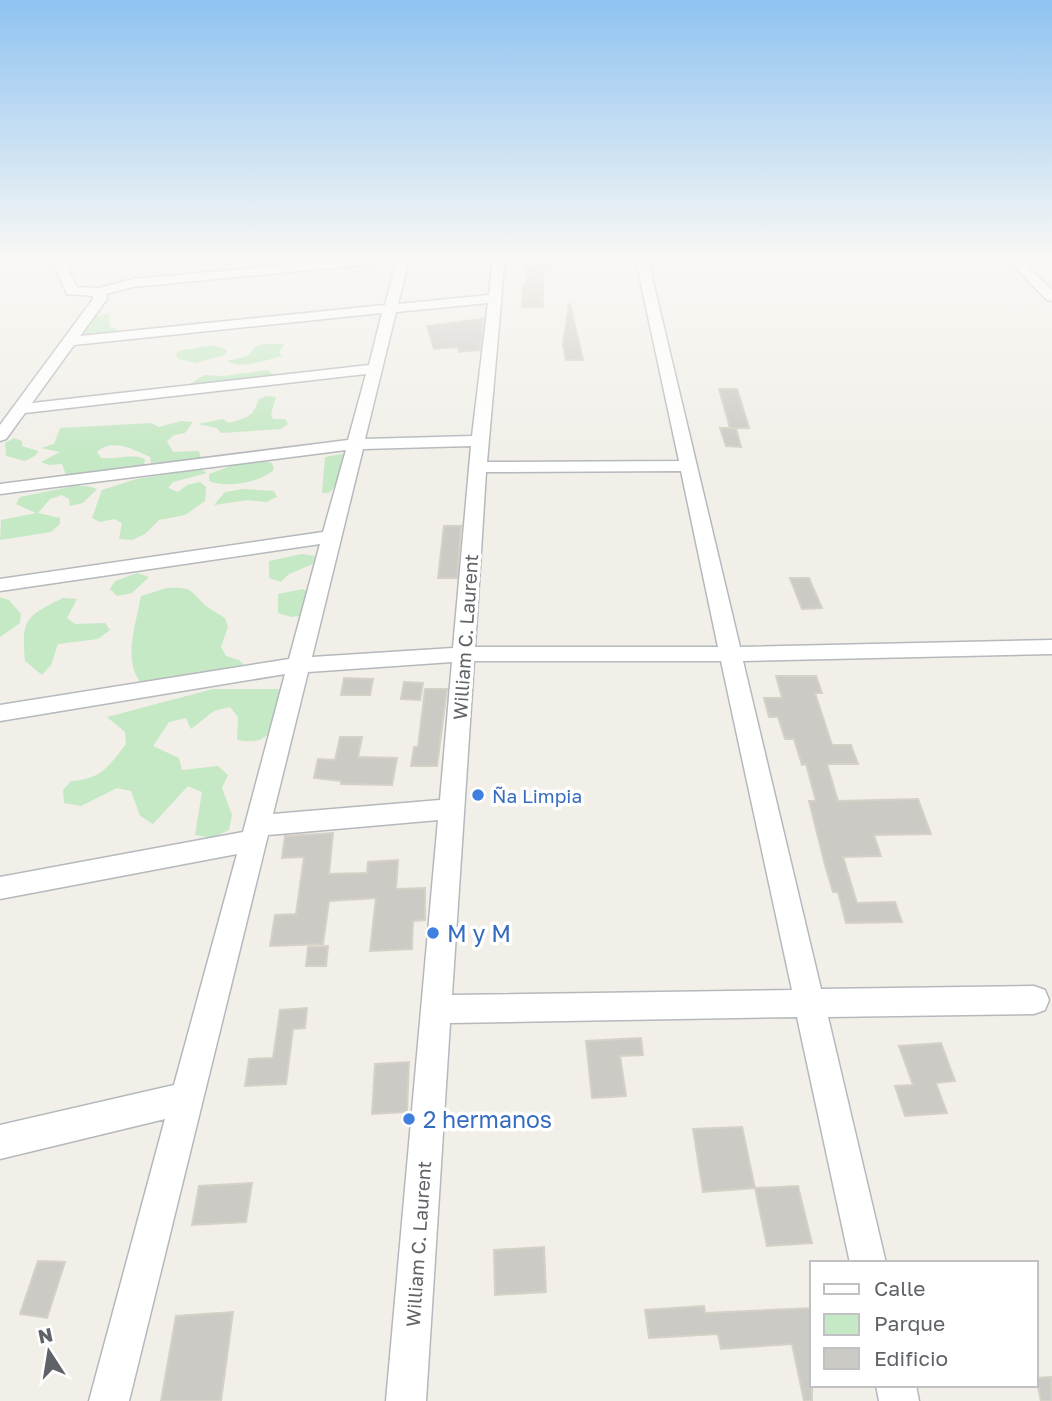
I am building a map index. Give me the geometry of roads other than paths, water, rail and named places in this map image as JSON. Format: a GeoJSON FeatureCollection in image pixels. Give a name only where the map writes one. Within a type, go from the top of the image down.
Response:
{"type":"FeatureCollection","features":[{"type":"Feature","properties":{"kind":"street"},"geometry":{"type":"LineString","coordinates":[[0,436],[83,321]]}},
{"type":"Feature","properties":{"kind":"street"},"geometry":{"type":"LineString","coordinates":[[70,341],[256,321]]}},
{"type":"Feature","properties":{"kind":"street"},"geometry":{"type":"LineString","coordinates":[[109,1401],[354,444],[388,321]]}},
{"type":"Feature","properties":{"kind":"street","name":"William C. Laurent"},"geometry":{"type":"LineString","coordinates":[[406,1401],[479,454],[492,321]]}},
{"type":"Feature","properties":{"kind":"street"},"geometry":{"type":"LineString","coordinates":[[655,321],[868,1261]]}},
{"type":"Feature","properties":{"kind":"street"},"geometry":{"type":"LineString","coordinates":[[20,409],[377,368]]}},
{"type":"Feature","properties":{"kind":"street"},"geometry":{"type":"LineString","coordinates":[[0,489],[354,444],[687,466]]}},
{"type":"Feature","properties":{"kind":"street"},"geometry":{"type":"LineString","coordinates":[[0,585],[330,537]]}},
{"type":"Feature","properties":{"kind":"street"},"geometry":{"type":"LineString","coordinates":[[0,713],[297,665],[464,654],[729,654],[1052,647]]}},
{"type":"Feature","properties":{"kind":"street"},"geometry":{"type":"LineString","coordinates":[[0,888],[254,833],[452,809]]}},
{"type":"Feature","properties":{"kind":"street"},"geometry":{"type":"LineString","coordinates":[[436,1009],[1034,1000]]}},
{"type":"Feature","properties":{"kind":"street"},"geometry":{"type":"LineString","coordinates":[[0,1142],[187,1098]]}},
{"type":"Feature","properties":{"kind":"place","name":"Ña Limpia"},"geometry":{"type":"Point","coordinates":[478,795]}},
{"type":"Feature","properties":{"kind":"place","name":"M y M"},"geometry":{"type":"Point","coordinates":[433,933]}},
{"type":"Feature","properties":{"kind":"place","name":"2 hermanos"},"geometry":{"type":"Point","coordinates":[409,1119]}}]}
